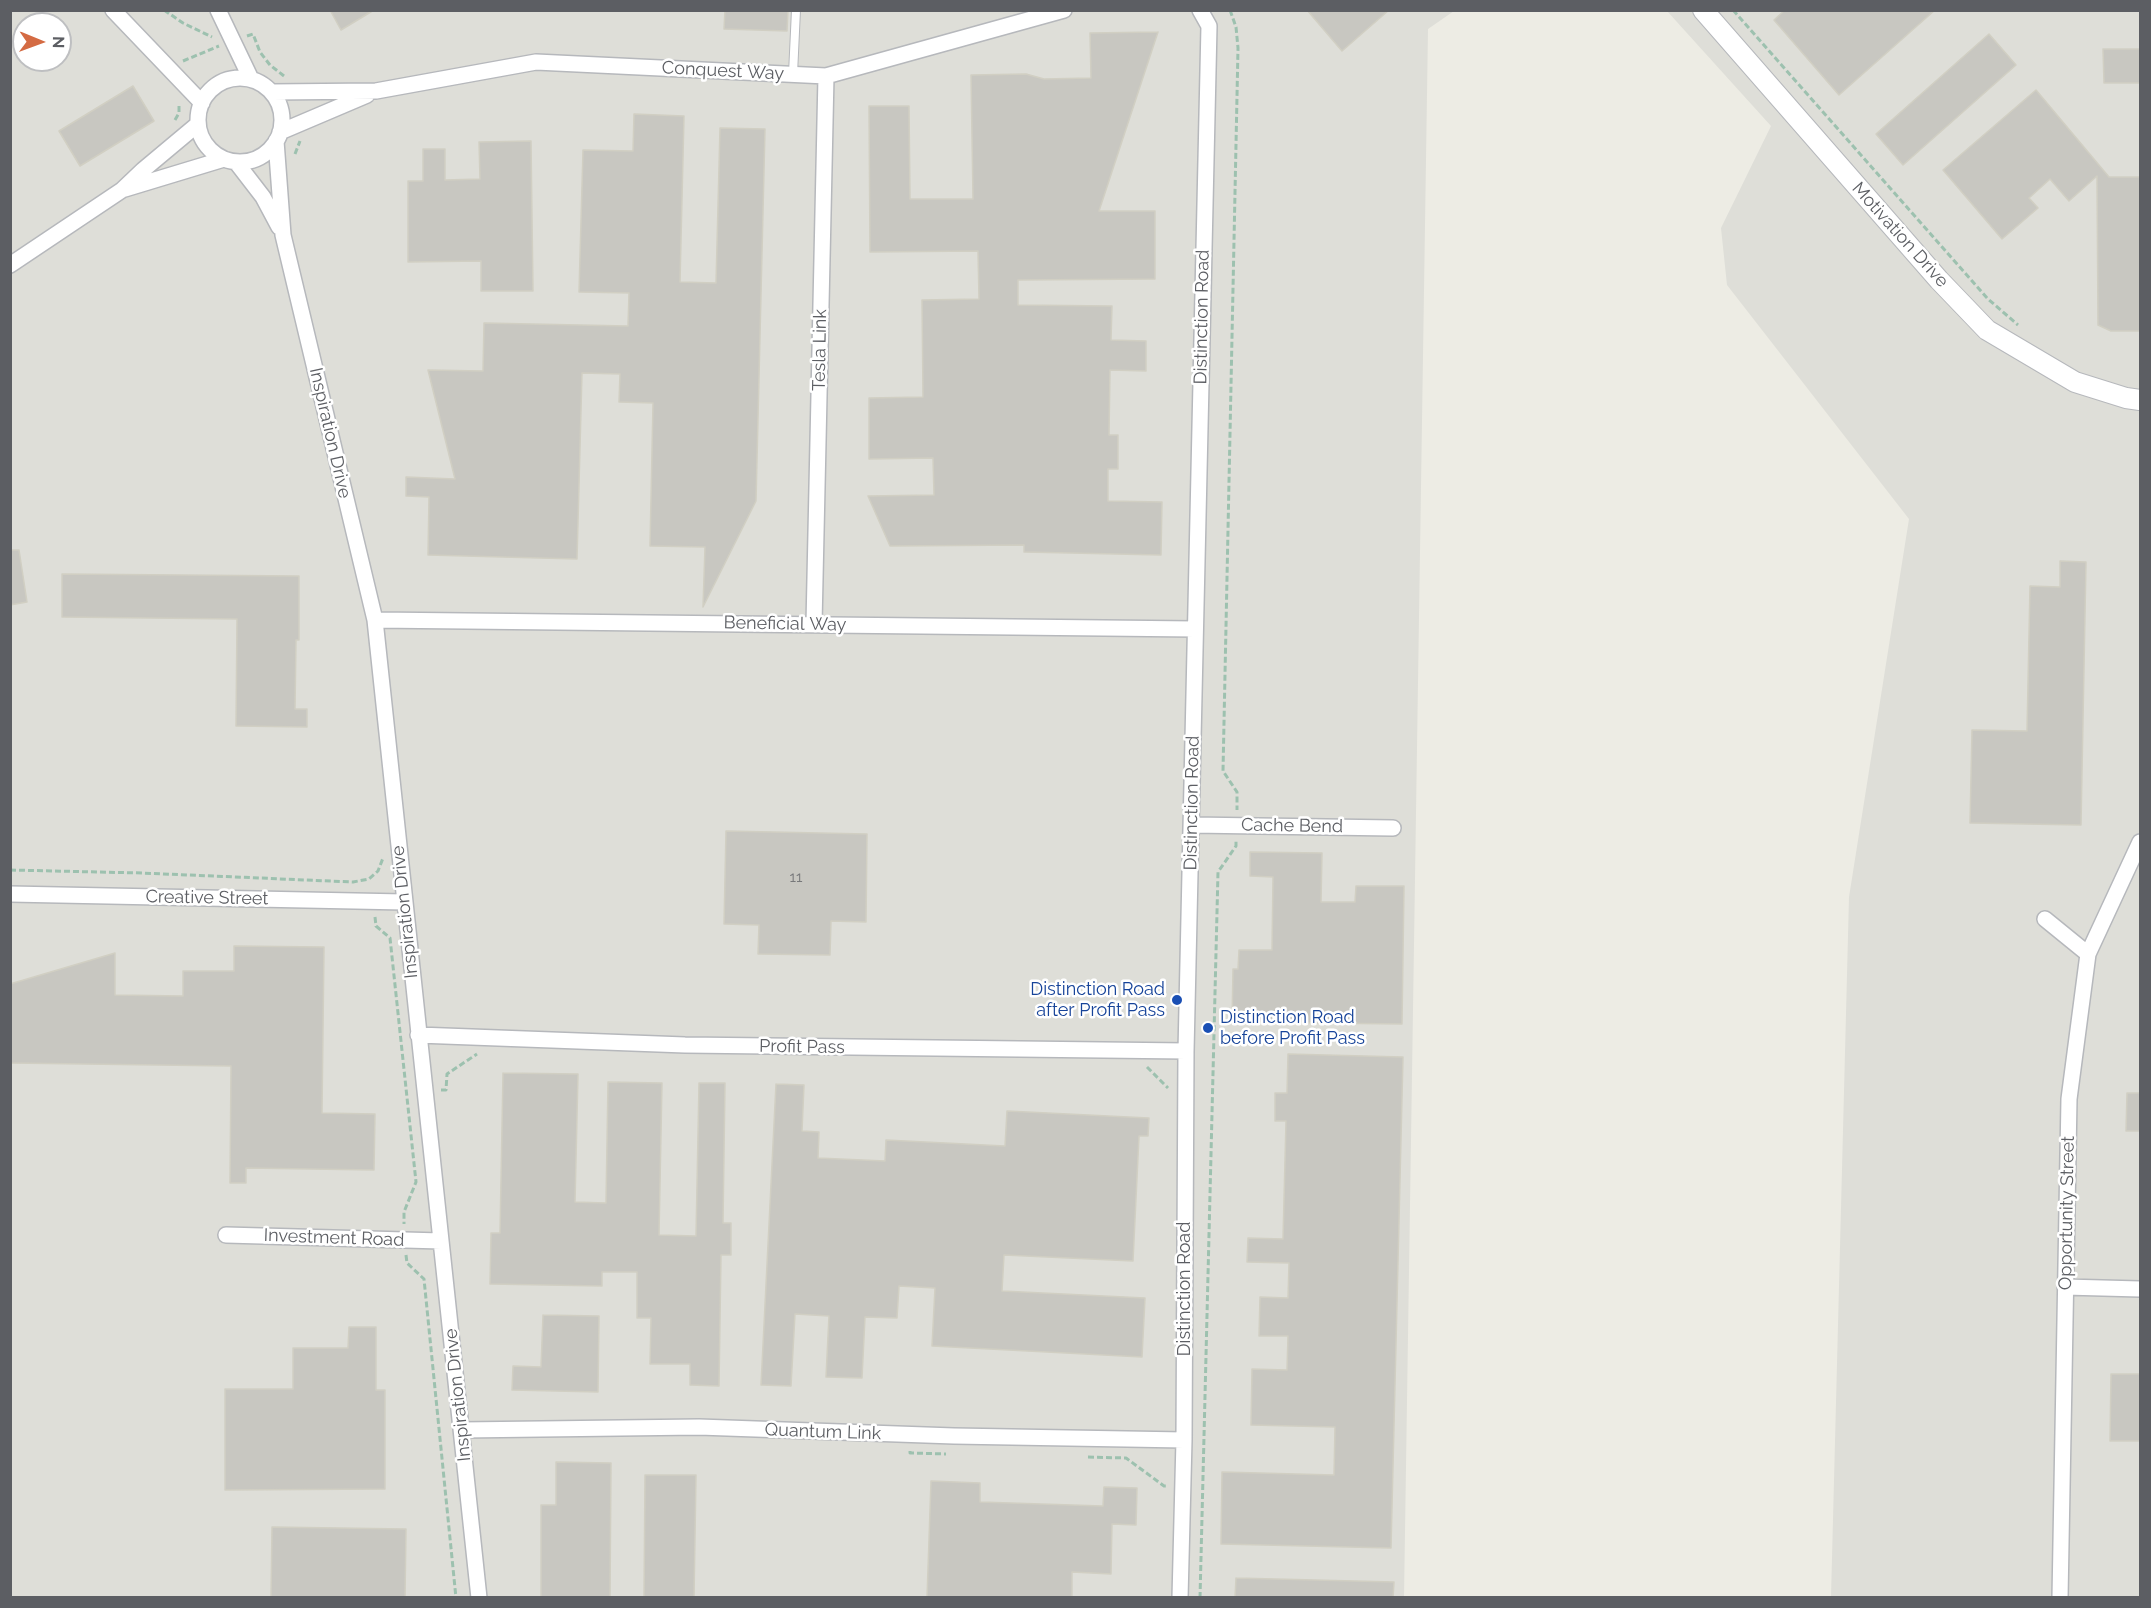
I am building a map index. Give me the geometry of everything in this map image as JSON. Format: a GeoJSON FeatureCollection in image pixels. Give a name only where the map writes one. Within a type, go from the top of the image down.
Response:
{"type":"FeatureCollection","features":[{"type":"Feature","properties":{"kind":"street"},"geometry":{"type":"LineString","coordinates":[[113,10],[202,103]]}},
{"type":"Feature","properties":{"kind":"street"},"geometry":{"type":"LineString","coordinates":[[218,10],[251,79]]}},
{"type":"Feature","properties":{"kind":"street","name":"Conquest Way"},"geometry":{"type":"LineString","coordinates":[[272,92],[376,91],[536,62],[826,76],[1064,10]]}},
{"type":"Feature","properties":{"kind":"street","name":"Distinction Road"},"geometry":{"type":"LineString","coordinates":[[1180,1598],[1184,1440],[1186,1051],[1209,26],[1200,10]]}},
{"type":"Feature","properties":{"kind":"street","name":"Motivation Drive"},"geometry":{"type":"LineString","coordinates":[[1703,10],[1939,279],[1987,330],[2075,382],[2126,398],[2140,400]]}},
{"type":"Feature","properties":{"kind":"street","name":"Tesla Link"},"geometry":{"type":"LineString","coordinates":[[814,624],[826,76]]}},
{"type":"Feature","properties":{"kind":"street"},"geometry":{"type":"LineString","coordinates":[[122,190],[230,160],[248,161],[269,150],[278,137],[282,118],[279,104],[272,92],[251,79],[228,79],[208,93],[202,103],[198,124],[201,135],[207,145],[230,160]]}},
{"type":"Feature","properties":{"kind":"street","name":"Conquest Way"},"geometry":{"type":"LineString","coordinates":[[278,137],[376,91]]}},
{"type":"Feature","properties":{"kind":"street"},"geometry":{"type":"LineString","coordinates":[[10,265],[122,190],[198,124]]}},
{"type":"Feature","properties":{"kind":"street","name":"Inspiration Drive"},"geometry":{"type":"LineString","coordinates":[[278,137],[283,234],[375,620],[479,1598]]}},
{"type":"Feature","properties":{"kind":"street","name":"Inspiration Drive"},"geometry":{"type":"LineString","coordinates":[[230,160],[263,197],[283,234]]}},
{"type":"Feature","properties":{"kind":"street","name":"Beneficial Way"},"geometry":{"type":"LineString","coordinates":[[375,620],[1195,629]]}},
{"type":"Feature","properties":{"kind":"street","name":"Cache Bend"},"geometry":{"type":"LineString","coordinates":[[1192,825],[1393,828]]}},
{"type":"Feature","properties":{"kind":"street","name":"Opportunity Street"},"geometry":{"type":"LineString","coordinates":[[2060,1598],[2069,1099],[2088,954],[2140,842]]}},
{"type":"Feature","properties":{"kind":"street","name":"Creative Street"},"geometry":{"type":"LineString","coordinates":[[10,894],[404,902]]}},
{"type":"Feature","properties":{"kind":"street"},"geometry":{"type":"LineString","coordinates":[[2045,919],[2088,954]]}},
{"type":"Feature","properties":{"kind":"street","name":"Profit Pass"},"geometry":{"type":"LineString","coordinates":[[418,1035],[685,1045],[1186,1051]]}},
{"type":"Feature","properties":{"kind":"street","name":"Investment Road"},"geometry":{"type":"LineString","coordinates":[[226,1235],[441,1241]]}},
{"type":"Feature","properties":{"kind":"street"},"geometry":{"type":"LineString","coordinates":[[2065,1287],[2140,1289]]}},
{"type":"Feature","properties":{"kind":"street","name":"Quantum Link"},"geometry":{"type":"LineString","coordinates":[[462,1430],[699,1427],[911,1435],[1184,1440]]}},
{"type":"Feature","properties":{"kind":"lane"},"geometry":{"type":"LineString","coordinates":[[793,74],[796,10]]}},
{"type":"Feature","properties":{"kind":"path"},"geometry":{"type":"LineString","coordinates":[[164,10],[183,23],[218,40]]}},
{"type":"Feature","properties":{"kind":"path"},"geometry":{"type":"LineString","coordinates":[[1200,1598],[1218,872],[1236,846],[1237,792],[1222,771],[1238,48],[1236,27],[1230,10]]}},
{"type":"Feature","properties":{"kind":"path"},"geometry":{"type":"LineString","coordinates":[[1733,10],[1988,299],[2020,327]]}},
{"type":"Feature","properties":{"kind":"path"},"geometry":{"type":"LineString","coordinates":[[179,104],[179,113],[171,128],[179,141]]}},
{"type":"Feature","properties":{"kind":"path"},"geometry":{"type":"LineString","coordinates":[[10,870],[353,882],[369,879],[378,871],[383,854]]}},
{"type":"Feature","properties":{"kind":"path"},"geometry":{"type":"LineString","coordinates":[[911,1435],[910,1454],[956,1454]]}},
{"type":"Feature","properties":{"kind":"path"},"geometry":{"type":"LineString","coordinates":[[1081,1457],[1126,1458],[1164,1486],[1203,1486]]}},
{"type":"Feature","properties":{"kind":"shaded area"},"geometry":{"type":"Polygon","coordinates":[[[11,11],[1454,11],[1428,29],[1404,1597],[11,1598],[11,11]]]}},
{"type":"Feature","properties":{"kind":"shaded area"},"geometry":{"type":"Polygon","coordinates":[[[1667,11],[2140,11],[2140,1597],[1831,1597],[1849,897],[1909,519],[1727,285],[1721,228],[1771,126],[1667,11]]]}},
{"type":"Feature","properties":{"kind":"building"},"geometry":{"type":"Polygon","coordinates":[[[330,10],[374,10],[341,30],[330,10]]]}},
{"type":"Feature","properties":{"kind":"building"},"geometry":{"type":"Polygon","coordinates":[[[725,10],[788,10],[787,31],[724,29],[725,10]]]}},
{"type":"Feature","properties":{"kind":"building"},"geometry":{"type":"Polygon","coordinates":[[[1307,10],[1389,10],[1342,51],[1307,10]]]}},
{"type":"Feature","properties":{"kind":"building"},"geometry":{"type":"Polygon","coordinates":[[[1785,10],[1935,10],[1839,95],[1774,20],[1785,10]]]}},
{"type":"Feature","properties":{"kind":"building"},"geometry":{"type":"Polygon","coordinates":[[[1158,32],[1099,211],[1155,211],[1155,279],[1018,280],[1018,305],[1112,306],[1111,340],[1146,341],[1146,371],[1110,370],[1109,435],[1118,435],[1118,469],[1108,469],[1108,501],[1162,502],[1161,555],[1024,552],[1024,545],[890,546],[868,496],[934,495],[933,458],[869,459],[869,398],[923,397],[922,300],[979,299],[978,251],[870,252],[869,106],[909,106],[910,199],[973,199],[971,75],[1026,74],[1044,79],[1091,78],[1090,33],[1158,32]]]}},
{"type":"Feature","properties":{"kind":"building"},"geometry":{"type":"Polygon","coordinates":[[[1989,34],[2016,65],[1903,165],[1876,134],[1989,34]]]}},
{"type":"Feature","properties":{"kind":"building"},"geometry":{"type":"Polygon","coordinates":[[[2103,49],[2140,49],[2140,83],[2104,83],[2103,49]]]}},
{"type":"Feature","properties":{"kind":"building"},"geometry":{"type":"Polygon","coordinates":[[[133,86],[154,121],[80,166],[59,131],[133,86]]]}},
{"type":"Feature","properties":{"kind":"building"},"geometry":{"type":"Polygon","coordinates":[[[2036,90],[2109,177],[2140,177],[2140,331],[2111,331],[2098,325],[2097,176],[2069,201],[2050,179],[2029,198],[2038,208],[2002,239],[1943,170],[2036,90]]]}},
{"type":"Feature","properties":{"kind":"building"},"geometry":{"type":"Polygon","coordinates":[[[634,114],[684,116],[680,282],[716,283],[720,128],[765,129],[756,501],[703,607],[705,547],[650,546],[653,403],[619,402],[620,374],[582,373],[577,559],[428,555],[429,497],[406,496],[406,477],[455,479],[428,370],[483,371],[484,323],[628,326],[629,293],[579,292],[583,150],[633,151],[634,114]]]}},
{"type":"Feature","properties":{"kind":"building"},"geometry":{"type":"Polygon","coordinates":[[[531,141],[533,291],[481,291],[481,261],[408,262],[408,181],[423,181],[423,149],[445,149],[445,180],[480,179],[479,142],[531,141]]]}},
{"type":"Feature","properties":{"kind":"building"},"geometry":{"type":"Polygon","coordinates":[[[10,550],[19,550],[27,602],[10,605],[10,550]]]}},
{"type":"Feature","properties":{"kind":"building"},"geometry":{"type":"Polygon","coordinates":[[[2060,561],[2086,562],[2081,825],[1970,823],[1972,730],[2027,731],[2030,586],[2060,587],[2060,561]]]}},
{"type":"Feature","properties":{"kind":"building"},"geometry":{"type":"Polygon","coordinates":[[[62,574],[299,576],[299,640],[296,640],[295,709],[307,709],[307,727],[236,726],[237,619],[62,617],[62,574]]]}},
{"type":"Feature","properties":{"kind":"building"},"geometry":{"type":"Polygon","coordinates":[[[726,831],[867,834],[866,922],[831,921],[830,955],[758,954],[759,925],[724,924],[726,831]]]}},
{"type":"Feature","properties":{"kind":"building"},"geometry":{"type":"Polygon","coordinates":[[[1250,852],[1322,853],[1321,902],[1355,902],[1356,886],[1404,886],[1402,1024],[1232,1022],[1233,969],[1238,969],[1239,950],[1272,950],[1273,877],[1250,876],[1250,852]]]}},
{"type":"Feature","properties":{"kind":"building"},"geometry":{"type":"Polygon","coordinates":[[[234,946],[324,947],[322,1113],[375,1114],[374,1170],[246,1168],[246,1183],[230,1183],[231,1066],[10,1063],[10,984],[115,953],[115,995],[183,996],[183,971],[234,971],[234,946]]]}},
{"type":"Feature","properties":{"kind":"building"},"geometry":{"type":"Polygon","coordinates":[[[1288,1054],[1403,1057],[1391,1548],[1221,1544],[1222,1472],[1334,1475],[1335,1427],[1251,1425],[1252,1369],[1287,1370],[1288,1336],[1259,1336],[1260,1297],[1288,1298],[1289,1263],[1247,1262],[1248,1238],[1283,1239],[1286,1121],[1275,1121],[1275,1093],[1287,1093],[1288,1054]]]}},
{"type":"Feature","properties":{"kind":"building"},"geometry":{"type":"Polygon","coordinates":[[[503,1073],[578,1074],[575,1202],[606,1203],[608,1082],[662,1083],[659,1235],[696,1236],[699,1083],[725,1083],[723,1223],[731,1223],[731,1255],[721,1255],[719,1386],[690,1385],[690,1364],[650,1364],[651,1318],[637,1318],[637,1272],[602,1272],[602,1286],[490,1284],[491,1233],[500,1233],[503,1073]]]}},
{"type":"Feature","properties":{"kind":"building"},"geometry":{"type":"Polygon","coordinates":[[[776,1084],[804,1085],[802,1131],[819,1132],[818,1158],[885,1161],[886,1140],[1005,1146],[1007,1111],[1149,1118],[1148,1136],[1139,1136],[1133,1261],[1004,1255],[1002,1291],[1145,1298],[1142,1357],[932,1346],[935,1288],[899,1286],[897,1318],[865,1317],[862,1378],[826,1377],[829,1316],[795,1314],[791,1386],[761,1385],[776,1084]]]}},
{"type":"Feature","properties":{"kind":"building"},"geometry":{"type":"Polygon","coordinates":[[[2127,1093],[2140,1093],[2140,1131],[2126,1131],[2127,1093]]]}},
{"type":"Feature","properties":{"kind":"building"},"geometry":{"type":"Polygon","coordinates":[[[543,1315],[599,1316],[598,1392],[512,1390],[513,1366],[541,1367],[543,1315]]]}},
{"type":"Feature","properties":{"kind":"building"},"geometry":{"type":"Polygon","coordinates":[[[349,1327],[376,1327],[376,1390],[385,1390],[385,1489],[225,1490],[225,1389],[293,1389],[293,1348],[348,1348],[349,1327]]]}},
{"type":"Feature","properties":{"kind":"building"},"geometry":{"type":"Polygon","coordinates":[[[2111,1374],[2140,1374],[2140,1441],[2110,1441],[2111,1374]]]}},
{"type":"Feature","properties":{"kind":"building"},"geometry":{"type":"Polygon","coordinates":[[[556,1462],[611,1463],[610,1598],[541,1598],[541,1505],[556,1505],[556,1462]]]}},
{"type":"Feature","properties":{"kind":"building"},"geometry":{"type":"Polygon","coordinates":[[[645,1475],[696,1475],[694,1598],[644,1598],[645,1475]]]}},
{"type":"Feature","properties":{"kind":"building"},"geometry":{"type":"Polygon","coordinates":[[[931,1481],[980,1483],[980,1502],[1103,1506],[1104,1487],[1137,1488],[1136,1525],[1112,1524],[1111,1574],[1072,1572],[1072,1598],[927,1598],[931,1481]]]}},
{"type":"Feature","properties":{"kind":"building"},"geometry":{"type":"Polygon","coordinates":[[[272,1527],[406,1529],[405,1598],[271,1598],[272,1527]]]}},
{"type":"Feature","properties":{"kind":"building"},"geometry":{"type":"Polygon","coordinates":[[[1236,1578],[1394,1582],[1393,1598],[1235,1598],[1236,1578]]]}},
{"type":"Feature","properties":{"kind":"place","name":"Distinction Road after Profit Pass"},"geometry":{"type":"Point","coordinates":[1177,1000]}},
{"type":"Feature","properties":{"kind":"place","name":"Distinction Road before Profit Pass"},"geometry":{"type":"Point","coordinates":[1208,1028]}}]}
